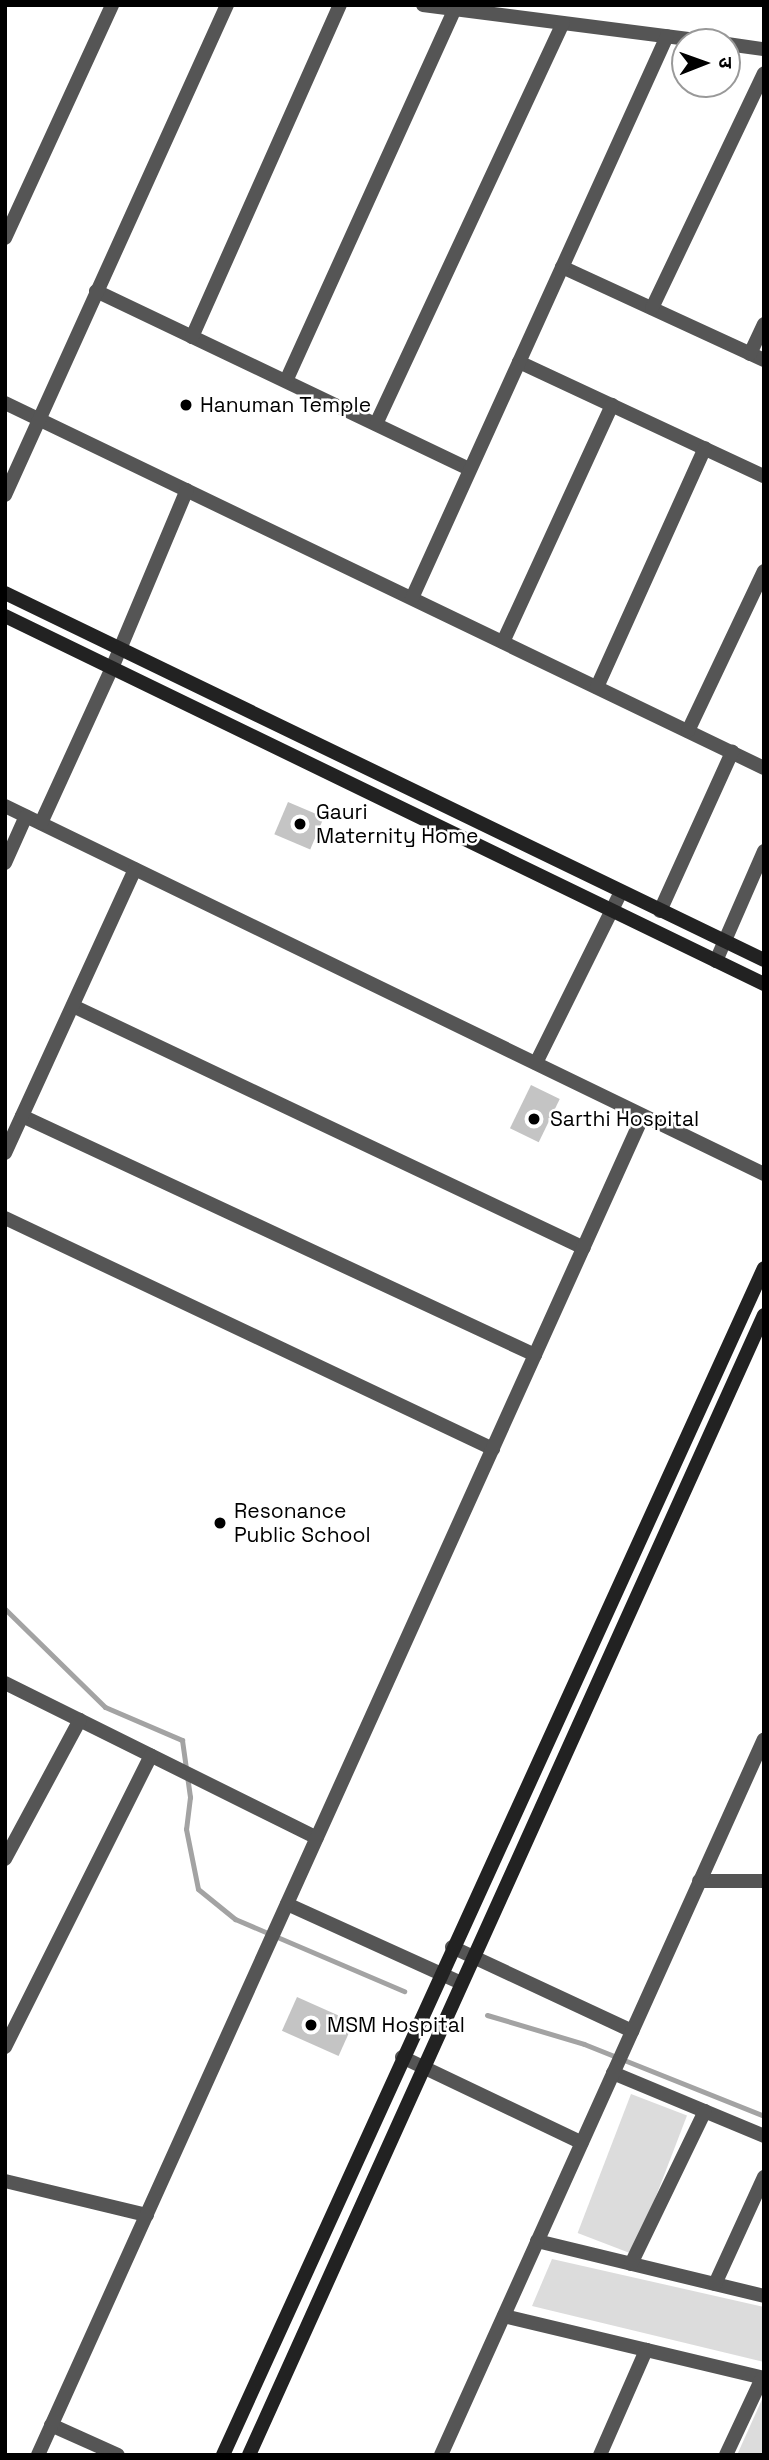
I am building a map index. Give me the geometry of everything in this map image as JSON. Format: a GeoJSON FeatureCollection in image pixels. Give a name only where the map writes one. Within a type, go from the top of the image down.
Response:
{"type":"FeatureCollection","features":[{"type":"Feature","properties":{"kind":"street"},"geometry":{"type":"LineString","coordinates":[[5,238],[112,5]]}},
{"type":"Feature","properties":{"kind":"street"},"geometry":{"type":"LineString","coordinates":[[5,495],[227,5]]}},
{"type":"Feature","properties":{"kind":"street"},"geometry":{"type":"LineString","coordinates":[[192,337],[340,5]]}},
{"type":"Feature","properties":{"kind":"street"},"geometry":{"type":"LineString","coordinates":[[423,5],[671,37]]}},
{"type":"Feature","properties":{"kind":"street"},"geometry":{"type":"LineString","coordinates":[[286,381],[455,9]]}},
{"type":"Feature","properties":{"kind":"street"},"geometry":{"type":"LineString","coordinates":[[376,424],[563,23]]}},
{"type":"Feature","properties":{"kind":"street"},"geometry":{"type":"LineString","coordinates":[[412,598],[667,36]]}},
{"type":"Feature","properties":{"kind":"street"},"geometry":{"type":"LineString","coordinates":[[741,46],[764,49]]}},
{"type":"Feature","properties":{"kind":"street"},"geometry":{"type":"LineString","coordinates":[[652,308],[764,73]]}},
{"type":"Feature","properties":{"kind":"street"},"geometry":{"type":"LineString","coordinates":[[562,267],[757,357],[764,324]]}},
{"type":"Feature","properties":{"kind":"street"},"geometry":{"type":"LineString","coordinates":[[96,291],[470,469]]}},
{"type":"Feature","properties":{"kind":"street"},"geometry":{"type":"LineString","coordinates":[[519,362],[764,476]]}},
{"type":"Feature","properties":{"kind":"street"},"geometry":{"type":"LineString","coordinates":[[5,403],[764,768]]}},
{"type":"Feature","properties":{"kind":"street"},"geometry":{"type":"LineString","coordinates":[[503,642],[612,405]]}},
{"type":"Feature","properties":{"kind":"street"},"geometry":{"type":"LineString","coordinates":[[597,687],[705,448]]}},
{"type":"Feature","properties":{"kind":"street"},"geometry":{"type":"LineString","coordinates":[[41,823],[112,668],[187,490]]}},
{"type":"Feature","properties":{"kind":"street"},"geometry":{"type":"LineString","coordinates":[[688,732],[764,571]]}},
{"type":"Feature","properties":{"kind":"street"},"geometry":{"type":"LineString","coordinates":[[5,593],[764,960]]}},
{"type":"Feature","properties":{"kind":"street"},"geometry":{"type":"LineString","coordinates":[[5,617],[764,984]]}},
{"type":"Feature","properties":{"kind":"street"},"geometry":{"type":"LineString","coordinates":[[660,911],[732,752]]}},
{"type":"Feature","properties":{"kind":"street"},"geometry":{"type":"LineString","coordinates":[[5,806],[764,1174]]}},
{"type":"Feature","properties":{"kind":"street"},"geometry":{"type":"LineString","coordinates":[[5,863],[26,816]]}},
{"type":"Feature","properties":{"kind":"street"},"geometry":{"type":"LineString","coordinates":[[716,961],[764,850]]}},
{"type":"Feature","properties":{"kind":"street"},"geometry":{"type":"LineString","coordinates":[[5,1153],[135,869]]}},
{"type":"Feature","properties":{"kind":"street"},"geometry":{"type":"LineString","coordinates":[[536,1063],[621,892]]}},
{"type":"Feature","properties":{"kind":"street"},"geometry":{"type":"LineString","coordinates":[[72,1006],[583,1248]]}},
{"type":"Feature","properties":{"kind":"street"},"geometry":{"type":"LineString","coordinates":[[22,1116],[536,1355]]}},
{"type":"Feature","properties":{"kind":"street"},"geometry":{"type":"LineString","coordinates":[[38,2455],[643,1116]]}},
{"type":"Feature","properties":{"kind":"street"},"geometry":{"type":"LineString","coordinates":[[5,1218],[493,1449]]}},
{"type":"Feature","properties":{"kind":"street"},"geometry":{"type":"LineString","coordinates":[[223,2455],[440,1973],[764,1268]]}},
{"type":"Feature","properties":{"kind":"street"},"geometry":{"type":"LineString","coordinates":[[249,2455],[764,1315]]}},
{"type":"Feature","properties":{"kind":"street"},"geometry":{"type":"LineString","coordinates":[[5,1683],[317,1838]]}},
{"type":"Feature","properties":{"kind":"street"},"geometry":{"type":"LineString","coordinates":[[5,1859],[80,1720]]}},
{"type":"Feature","properties":{"kind":"street"},"geometry":{"type":"LineString","coordinates":[[442,2455],[764,1739]]}},
{"type":"Feature","properties":{"kind":"street"},"geometry":{"type":"LineString","coordinates":[[5,2047],[151,1756]]}},
{"type":"Feature","properties":{"kind":"street"},"geometry":{"type":"LineString","coordinates":[[699,1881],[764,1881]]}},
{"type":"Feature","properties":{"kind":"street"},"geometry":{"type":"LineString","coordinates":[[287,1904],[461,1983]]}},
{"type":"Feature","properties":{"kind":"street"},"geometry":{"type":"LineString","coordinates":[[452,1947],[632,2031]]}},
{"type":"Feature","properties":{"kind":"street"},"geometry":{"type":"LineString","coordinates":[[402,2057],[582,2143]]}},
{"type":"Feature","properties":{"kind":"street"},"geometry":{"type":"LineString","coordinates":[[618,2063],[705,2111],[764,2136]]}},
{"type":"Feature","properties":{"kind":"street"},"geometry":{"type":"LineString","coordinates":[[631,2264],[705,2111]]}},
{"type":"Feature","properties":{"kind":"street"},"geometry":{"type":"LineString","coordinates":[[715,2284],[764,2177]]}},
{"type":"Feature","properties":{"kind":"street"},"geometry":{"type":"LineString","coordinates":[[5,2181],[147,2214]]}},
{"type":"Feature","properties":{"kind":"street"},"geometry":{"type":"LineString","coordinates":[[537,2241],[764,2296]]}},
{"type":"Feature","properties":{"kind":"street"},"geometry":{"type":"LineString","coordinates":[[504,2316],[763,2378],[726,2455]]}},
{"type":"Feature","properties":{"kind":"street"},"geometry":{"type":"LineString","coordinates":[[600,2455],[646,2350]]}},
{"type":"Feature","properties":{"kind":"street"},"geometry":{"type":"LineString","coordinates":[[51,2426],[117,2455]]}},
{"type":"Feature","properties":{"kind":"shaded area"},"geometry":{"type":"Polygon","coordinates":[[[631,2094],[687,2116],[634,2255],[578,2233],[631,2094]]]}},
{"type":"Feature","properties":{"kind":"shaded area"},"geometry":{"type":"Polygon","coordinates":[[[552,2259],[764,2307],[764,2362],[532,2306],[552,2259]]]}},
{"type":"Feature","properties":{"kind":"shaded area"},"geometry":{"type":"Polygon","coordinates":[[[764,2395],[764,2455],[737,2455],[764,2395]]]}},
{"type":"Feature","properties":{"kind":"building"},"geometry":{"type":"Polygon","coordinates":[[[288,802],[324,817],[310,849],[274,834],[288,802]]]}},
{"type":"Feature","properties":{"kind":"building"},"geometry":{"type":"Polygon","coordinates":[[[531,1085],[560,1099],[539,1142],[510,1128],[531,1085]]]}},
{"type":"Feature","properties":{"kind":"building"},"geometry":{"type":"Polygon","coordinates":[[[297,1997],[354,2022],[339,2056],[282,2031],[297,1997]]]}},
{"type":"Feature","properties":{"kind":"waterway"},"geometry":{"type":"LineString","coordinates":[[5,1609],[105,1707],[182,1740],[190,1797],[186,1829],[198,1889],[235,1919],[404,1991]]}},
{"type":"Feature","properties":{"kind":"waterway"},"geometry":{"type":"LineString","coordinates":[[487,2015],[584,2044],[764,2116]]}},
{"type":"Feature","properties":{"kind":"place","name":"Hanuman Temple"},"geometry":{"type":"Point","coordinates":[186,405]}},
{"type":"Feature","properties":{"kind":"place","name":"Gauri Maternity Home"},"geometry":{"type":"Point","coordinates":[300,824]}},
{"type":"Feature","properties":{"kind":"place","name":"Sarthi Hospital"},"geometry":{"type":"Point","coordinates":[534,1119]}},
{"type":"Feature","properties":{"kind":"place","name":"Resonance Public School"},"geometry":{"type":"Point","coordinates":[220,1523]}},
{"type":"Feature","properties":{"kind":"place","name":"MSM Hospital"},"geometry":{"type":"Point","coordinates":[311,2025]}}]}
